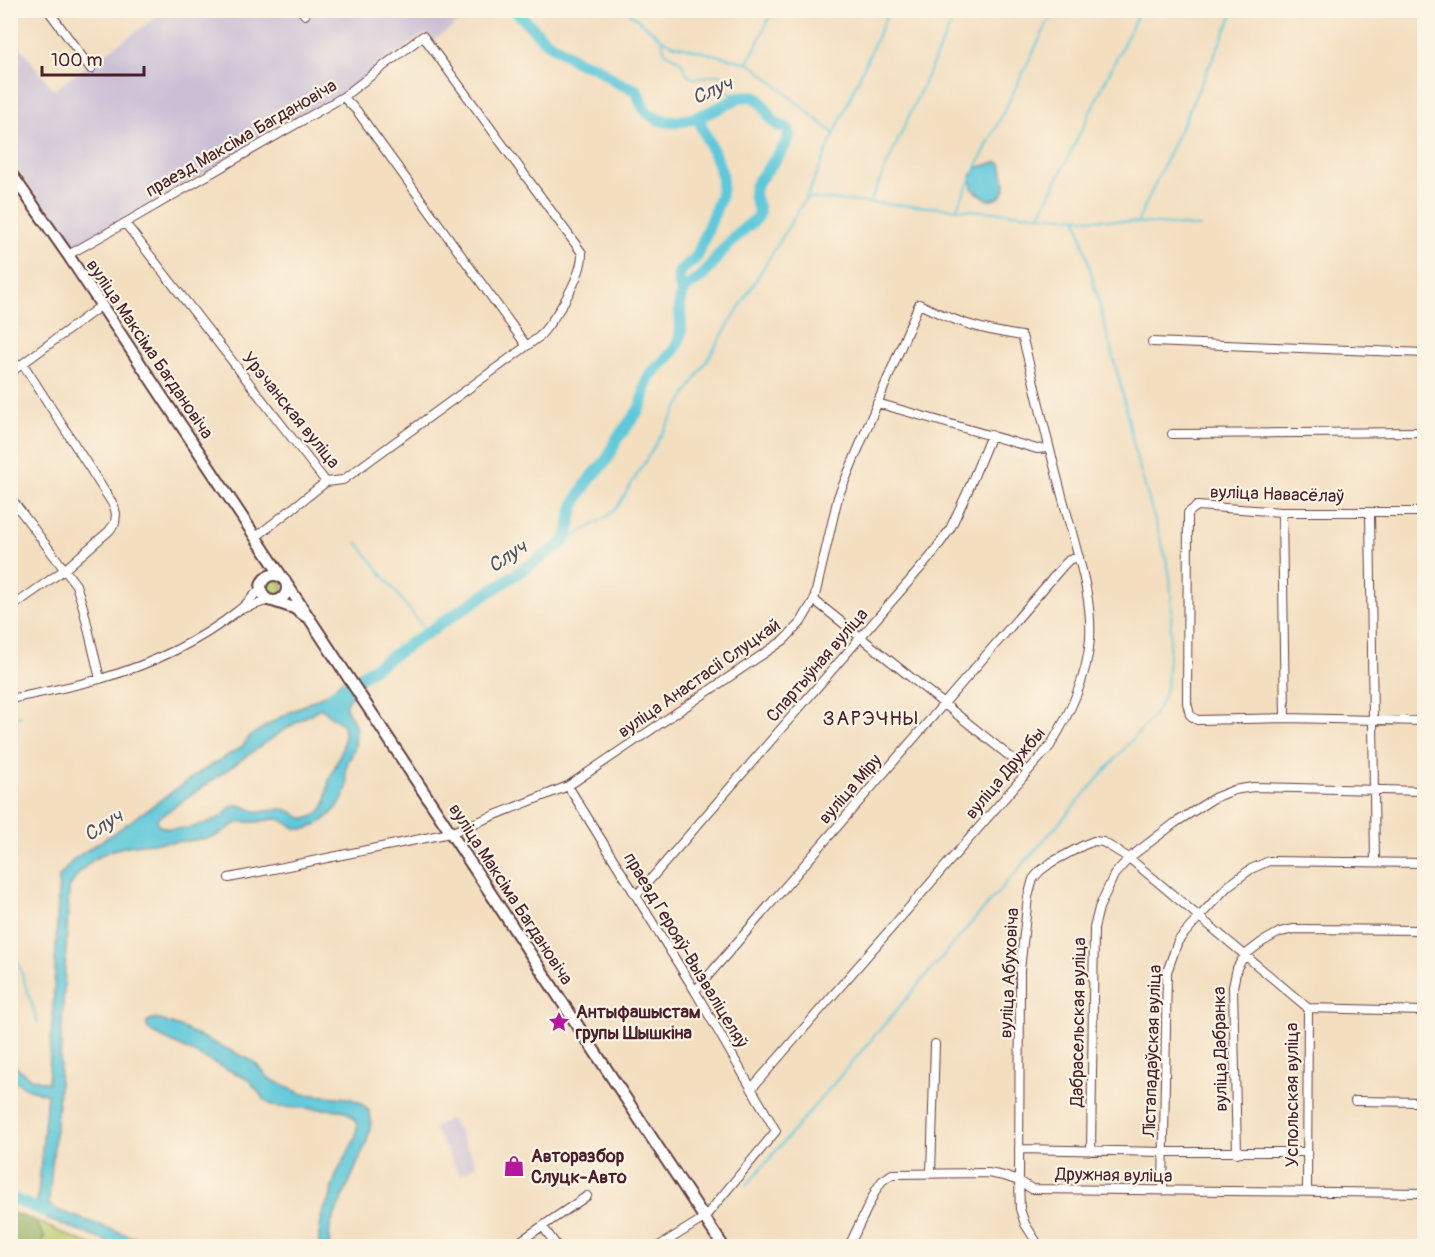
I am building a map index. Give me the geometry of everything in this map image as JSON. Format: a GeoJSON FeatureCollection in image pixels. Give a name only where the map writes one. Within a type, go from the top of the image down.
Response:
{"type":"FeatureCollection","features":[{"type":"Feature","properties":{"kind":"main road","name":"вуліца Максіма Багдановіча"},"geometry":{"type":"LineString","coordinates":[[10,172],[102,305],[723,1246]]}},
{"type":"Feature","properties":{"kind":"main road","name":"вуліца Максіма Багдановіча"},"geometry":{"type":"LineString","coordinates":[[258,541],[264,556],[263,584]]}},
{"type":"Feature","properties":{"kind":"main road"},"geometry":{"type":"LineString","coordinates":[[273,575],[285,581],[287,591],[279,600],[271,600],[263,594],[263,584],[273,575]]}},
{"type":"Feature","properties":{"kind":"main road","name":"вуліца Максіма Багдановіча"},"geometry":{"type":"LineString","coordinates":[[271,600],[294,608],[311,620]]}},
{"type":"Feature","properties":{"kind":"street"},"geometry":{"type":"LineString","coordinates":[[48,10],[91,69]]}},
{"type":"Feature","properties":{"kind":"street","name":"праезд Максіма Багдановіча"},"geometry":{"type":"LineString","coordinates":[[68,255],[343,97],[423,36]]}},
{"type":"Feature","properties":{"kind":"street","name":"Урэчанская вуліца"},"geometry":{"type":"LineString","coordinates":[[125,223],[326,482],[343,480],[538,337],[549,325],[580,268],[582,253],[423,36]]}},
{"type":"Feature","properties":{"kind":"street"},"geometry":{"type":"LineString","coordinates":[[343,97],[357,111],[526,345]]}},
{"type":"Feature","properties":{"kind":"street","name":"вуліца Анастасіі Слуцкай"},"geometry":{"type":"LineString","coordinates":[[229,878],[450,833],[568,786],[784,640],[801,622],[814,600],[838,497],[919,304],[969,326],[1022,336]]}},
{"type":"Feature","properties":{"kind":"street"},"geometry":{"type":"LineString","coordinates":[[10,373],[102,305]]}},
{"type":"Feature","properties":{"kind":"street","name":"вуліца Дружбы"},"geometry":{"type":"LineString","coordinates":[[752,1089],[1050,746],[1065,722],[1078,692],[1086,667],[1090,640],[1090,612],[1086,584],[1049,448],[1022,336]]}},
{"type":"Feature","properties":{"kind":"street"},"geometry":{"type":"LineString","coordinates":[[1152,342],[1425,353]]}},
{"type":"Feature","properties":{"kind":"street"},"geometry":{"type":"LineString","coordinates":[[10,608],[64,570],[109,531],[115,523],[116,514],[114,506],[23,364]]}},
{"type":"Feature","properties":{"kind":"street"},"geometry":{"type":"LineString","coordinates":[[877,403],[1037,449],[1049,448]]}},
{"type":"Feature","properties":{"kind":"street"},"geometry":{"type":"LineString","coordinates":[[1172,434],[1425,432]]}},
{"type":"Feature","properties":{"kind":"street","name":"Спартыўная вуліца"},"geometry":{"type":"LineString","coordinates":[[636,896],[932,556],[950,529],[991,435]]}},
{"type":"Feature","properties":{"kind":"street"},"geometry":{"type":"LineString","coordinates":[[258,541],[326,482]]}},
{"type":"Feature","properties":{"kind":"street"},"geometry":{"type":"LineString","coordinates":[[10,497],[71,577],[79,594],[100,679]]}},
{"type":"Feature","properties":{"kind":"street","name":"вуліца Навасёлаў"},"geometry":{"type":"LineString","coordinates":[[1285,718],[1197,720],[1190,715],[1188,704],[1188,513],[1197,506],[1282,512],[1425,512]]}},
{"type":"Feature","properties":{"kind":"street"},"geometry":{"type":"LineString","coordinates":[[1282,512],[1285,718],[1425,721]]}},
{"type":"Feature","properties":{"kind":"street"},"geometry":{"type":"LineString","coordinates":[[1370,512],[1375,862]]}},
{"type":"Feature","properties":{"kind":"street","name":"вуліца Міру"},"geometry":{"type":"LineString","coordinates":[[695,992],[1069,560],[1079,557]]}},
{"type":"Feature","properties":{"kind":"street"},"geometry":{"type":"LineString","coordinates":[[10,699],[100,679],[158,658],[201,635],[240,609],[263,584]]}},
{"type":"Feature","properties":{"kind":"street"},"geometry":{"type":"LineString","coordinates":[[240,609],[271,600]]}},
{"type":"Feature","properties":{"kind":"street"},"geometry":{"type":"LineString","coordinates":[[814,600],[1028,771]]}},
{"type":"Feature","properties":{"kind":"street","name":"праезд Герояў-Вызваліцеляў"},"geometry":{"type":"LineString","coordinates":[[568,786],[695,992],[776,1131],[704,1218]]}},
{"type":"Feature","properties":{"kind":"street","name":"Дабрасельская вуліца"},"geometry":{"type":"LineString","coordinates":[[1091,1151],[1094,928],[1114,875],[1129,858],[1175,823],[1214,798],[1234,790],[1253,787],[1425,791]]}},
{"type":"Feature","properties":{"kind":"street","name":"вуліца Абуховіча"},"geometry":{"type":"LineString","coordinates":[[1038,1246],[1025,1224],[1020,1209],[1019,1181],[1020,970],[1028,897],[1033,879],[1040,871],[1052,862],[1094,841],[1103,842],[1129,858]]}},
{"type":"Feature","properties":{"kind":"street"},"geometry":{"type":"LineString","coordinates":[[1129,858],[1308,1008]]}},
{"type":"Feature","properties":{"kind":"street","name":"Лістападаўская вуліца"},"geometry":{"type":"LineString","coordinates":[[1163,1191],[1167,972],[1178,941],[1228,886],[1251,869],[1269,861],[1425,863]]}},
{"type":"Feature","properties":{"kind":"street"},"geometry":{"type":"LineString","coordinates":[[1245,955],[1271,936],[1294,929],[1425,930]]}},
{"type":"Feature","properties":{"kind":"street","name":"вуліца Дабранка"},"geometry":{"type":"LineString","coordinates":[[1237,1153],[1233,987],[1237,968],[1245,955]]}},
{"type":"Feature","properties":{"kind":"street","name":"Успольская вуліца"},"geometry":{"type":"LineString","coordinates":[[1307,1191],[1308,1008],[1425,1011]]}},
{"type":"Feature","properties":{"kind":"street"},"geometry":{"type":"LineString","coordinates":[[931,1173],[935,1044]]}},
{"type":"Feature","properties":{"kind":"street"},"geometry":{"type":"LineString","coordinates":[[1355,1101],[1425,1102]]}},
{"type":"Feature","properties":{"kind":"street"},"geometry":{"type":"LineString","coordinates":[[1019,1149],[1307,1152]]}},
{"type":"Feature","properties":{"kind":"street","name":"Дружная вуліца"},"geometry":{"type":"LineString","coordinates":[[849,1246],[876,1190],[882,1181],[892,1174],[988,1173],[1019,1181],[1032,1189],[1425,1193]]}},
{"type":"Feature","properties":{"kind":"street"},"geometry":{"type":"LineString","coordinates":[[513,1246],[587,1196]]}},
{"type":"Feature","properties":{"kind":"street"},"geometry":{"type":"LineString","coordinates":[[659,1246],[704,1218]]}},
{"type":"Feature","properties":{"kind":"street"},"geometry":{"type":"LineString","coordinates":[[543,1227],[557,1246]]}},
{"type":"Feature","properties":{"kind":"shaded area"},"geometry":{"type":"Polygon","coordinates":[[[165,11],[475,11],[431,42],[425,33],[336,99],[73,248],[11,160],[10,33],[53,90],[165,11]]]}},
{"type":"Feature","properties":{"kind":"shaded area"},"geometry":{"type":"Polygon","coordinates":[[[451,1118],[477,1165],[460,1175],[434,1128],[451,1118]]]}},
{"type":"Feature","properties":{"kind":"green space"},"geometry":{"type":"Polygon","coordinates":[[[270,579],[278,579],[283,584],[281,595],[270,597],[265,592],[265,584],[270,579]]]}},
{"type":"Feature","properties":{"kind":"green space"},"geometry":{"type":"Polygon","coordinates":[[[11,1212],[34,1220],[44,1236],[42,1246],[11,1246],[11,1212]]]}},
{"type":"Feature","properties":{"kind":"green space"},"geometry":{"type":"Polygon","coordinates":[[[34,1220],[97,1246],[42,1246],[44,1236],[34,1220]]]}},
{"type":"Feature","properties":{"kind":"water"},"geometry":{"type":"Polygon","coordinates":[[[998,162],[1001,164],[1004,176],[1004,192],[1001,196],[989,200],[972,189],[971,176],[978,167],[998,162]]]}},
{"type":"Feature","properties":{"kind":"water"},"geometry":{"type":"Polygon","coordinates":[[[342,680],[353,696],[345,705],[355,726],[356,738],[354,750],[346,767],[345,794],[337,808],[324,820],[310,828],[303,829],[278,819],[243,822],[213,837],[115,849],[98,857],[82,869],[69,888],[58,1103],[49,1205],[57,1210],[158,1246],[117,1246],[49,1220],[39,1211],[37,1201],[47,1094],[36,1092],[11,1078],[10,1065],[14,1065],[28,1077],[48,1083],[59,877],[74,859],[196,775],[243,746],[250,736],[330,692],[342,680]],[[320,708],[284,730],[157,819],[158,825],[172,829],[200,825],[217,819],[230,807],[236,805],[259,812],[279,809],[287,810],[303,818],[314,816],[325,803],[329,781],[343,745],[343,725],[320,708]]]}},
{"type":"Feature","properties":{"kind":"water"},"geometry":{"type":"Polygon","coordinates":[[[152,1019],[180,1027],[253,1061],[270,1079],[291,1089],[303,1094],[349,1098],[361,1103],[369,1111],[371,1119],[366,1144],[330,1226],[330,1246],[319,1246],[322,1214],[331,1196],[337,1173],[356,1137],[357,1126],[354,1119],[342,1110],[271,1105],[249,1080],[151,1032],[147,1027],[147,1022],[152,1019]]]}},
{"type":"Feature","properties":{"kind":"waterway","name":"Случ"},"geometry":{"type":"LineString","coordinates":[[333,695],[563,543],[569,531],[571,514],[580,494],[607,459],[617,438],[638,411],[649,377],[676,347],[681,332],[680,300],[683,291],[700,278],[722,251],[758,216],[754,194],[757,183],[788,139],[788,129],[775,123],[760,101],[750,96],[740,97],[693,119],[667,122],[656,118],[644,109],[636,90],[616,82],[596,67],[578,62],[544,40],[515,10]]}},
{"type":"Feature","properties":{"kind":"waterway"},"geometry":{"type":"LineString","coordinates":[[626,10],[671,44],[748,63],[755,67],[833,133]]}},
{"type":"Feature","properties":{"kind":"waterway"},"geometry":{"type":"LineString","coordinates":[[748,63],[773,10]]}},
{"type":"Feature","properties":{"kind":"waterway"},"geometry":{"type":"LineString","coordinates":[[563,543],[608,516],[618,506],[806,198],[889,10]]}},
{"type":"Feature","properties":{"kind":"waterway"},"geometry":{"type":"LineString","coordinates":[[870,202],[957,10]]}},
{"type":"Feature","properties":{"kind":"waterway"},"geometry":{"type":"LineString","coordinates":[[974,172],[1054,10]]}},
{"type":"Feature","properties":{"kind":"waterway"},"geometry":{"type":"LineString","coordinates":[[1040,215],[1140,10]]}},
{"type":"Feature","properties":{"kind":"waterway"},"geometry":{"type":"LineString","coordinates":[[1137,223],[1235,10]]}},
{"type":"Feature","properties":{"kind":"waterway"},"geometry":{"type":"LineString","coordinates":[[662,39],[666,53],[679,60],[690,77],[721,75],[723,90],[740,97]]}},
{"type":"Feature","properties":{"kind":"waterway"},"geometry":{"type":"LineString","coordinates":[[682,292],[679,273],[697,256],[720,198],[722,187],[722,175],[718,163],[698,118]]}},
{"type":"Feature","properties":{"kind":"waterway"},"geometry":{"type":"LineString","coordinates":[[956,209],[972,177]]}},
{"type":"Feature","properties":{"kind":"waterway"},"geometry":{"type":"LineString","coordinates":[[806,198],[1200,227]]}},
{"type":"Feature","properties":{"kind":"waterway"},"geometry":{"type":"LineString","coordinates":[[746,1186],[973,921],[1153,716],[1163,699],[1167,684],[1172,609],[1170,576],[1136,456],[1122,391],[1077,219]]}},
{"type":"Feature","properties":{"kind":"waterway"},"geometry":{"type":"LineString","coordinates":[[357,542],[427,632]]}},
{"type":"Feature","properties":{"kind":"waterway"},"geometry":{"type":"LineString","coordinates":[[10,718],[21,716]]}},
{"type":"Feature","properties":{"kind":"waterway"},"geometry":{"type":"LineString","coordinates":[[10,938],[38,1023]]}},
{"type":"Feature","properties":{"kind":"waterway","name":"Случ"},"geometry":{"type":"LineString","coordinates":[[10,1198],[52,1214]]}},
{"type":"Feature","properties":{"kind":"place","name":"Антыфашыстам групы Шышкіна"},"geometry":{"type":"Point","coordinates":[559,1022]}},
{"type":"Feature","properties":{"kind":"place","name":"Авторазбор Слуцк-Авто"},"geometry":{"type":"Point","coordinates":[514,1166]}},
{"type":"Feature","properties":{"kind":"district","name":"ЗАРЭЧНЫ"},"geometry":{"type":"Point","coordinates":[871,718]}}]}
